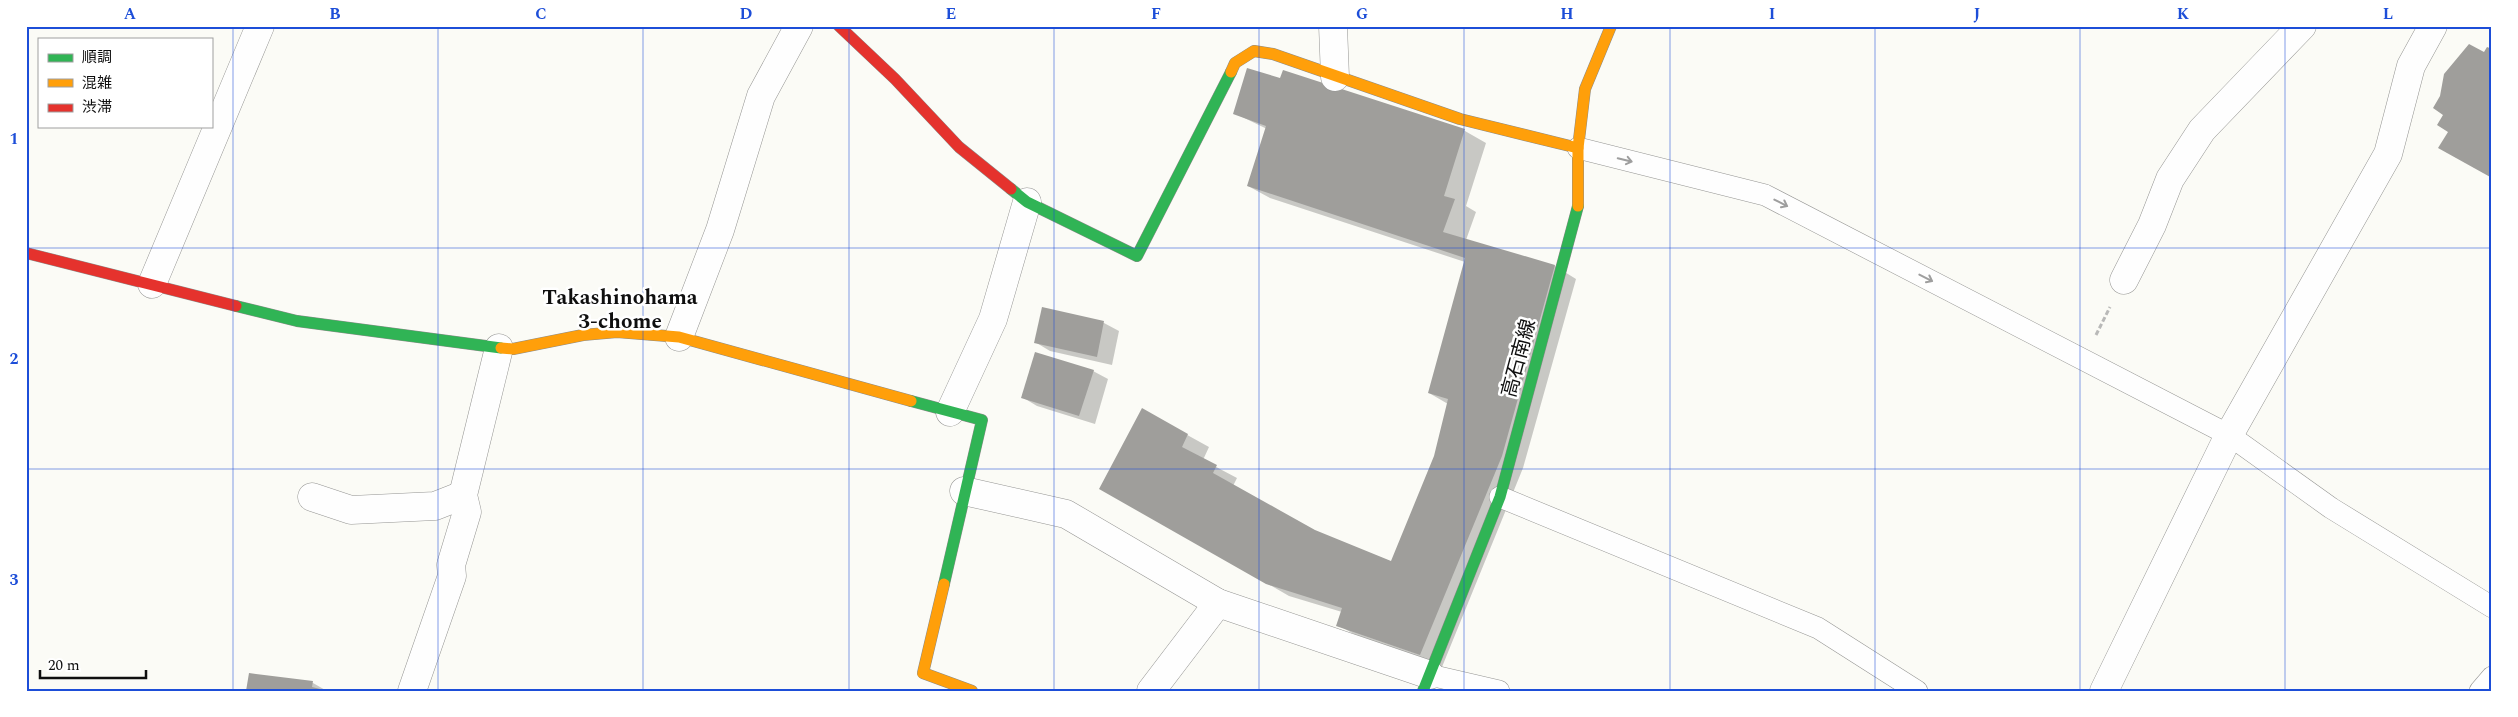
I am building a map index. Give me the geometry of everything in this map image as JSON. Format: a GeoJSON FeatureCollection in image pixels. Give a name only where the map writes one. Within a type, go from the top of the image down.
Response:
{"type":"FeatureCollection","features":[{"type":"Feature","properties":{"kind":"street"},"geometry":{"type":"LineString","coordinates":[[152,284],[260,26]]}},
{"type":"Feature","properties":{"kind":"street"},"geometry":{"type":"LineString","coordinates":[[679,337],[720,230],[761,96],[799,26]]}},
{"type":"Feature","properties":{"kind":"street"},"geometry":{"type":"LineString","coordinates":[[839,26],[895,79],[959,147],[1027,202],[1137,256],[1235,63],[1254,51],[1273,54],[1460,119],[1578,148]]}},
{"type":"Feature","properties":{"kind":"street"},"geometry":{"type":"LineString","coordinates":[[1333,26],[1335,77]]}},
{"type":"Feature","properties":{"kind":"street","name":"高石南線"},"geometry":{"type":"LineString","coordinates":[[1427,683],[1500,497],[1578,206],[1578,148],[1586,89],[1611,26]]}},
{"type":"Feature","properties":{"kind":"street"},"geometry":{"type":"LineString","coordinates":[[2124,280],[2152,225],[2170,179],[2202,130],[2302,26]]}},
{"type":"Feature","properties":{"kind":"street"},"geometry":{"type":"LineString","coordinates":[[2104,691],[2229,434],[2388,154],[2411,66],[2433,26]]}},
{"type":"Feature","properties":{"kind":"street"},"geometry":{"type":"LineString","coordinates":[[950,412],[992,319],[1027,202]]}},
{"type":"Feature","properties":{"kind":"street"},"geometry":{"type":"LineString","coordinates":[[27,256],[152,284],[297,321],[499,348],[513,349],[582,335],[617,332],[679,337],[982,420],[964,491],[945,588],[923,673],[972,691]]}},
{"type":"Feature","properties":{"kind":"street"},"geometry":{"type":"LineString","coordinates":[[412,691],[452,576],[451,565],[468,512],[462,496],[499,348]]}},
{"type":"Feature","properties":{"kind":"street"},"geometry":{"type":"LineString","coordinates":[[964,491],[1066,514],[1218,603],[1427,683]]}},
{"type":"Feature","properties":{"kind":"street"},"geometry":{"type":"LineString","coordinates":[[312,497],[350,510],[435,506],[462,496]]}},
{"type":"Feature","properties":{"kind":"street"},"geometry":{"type":"LineString","coordinates":[[1151,691],[1218,603]]}},
{"type":"Feature","properties":{"kind":"lane"},"geometry":{"type":"LineString","coordinates":[[1578,148],[1766,195],[2229,434],[2331,508],[2492,607]]}},
{"type":"Feature","properties":{"kind":"lane"},"geometry":{"type":"LineString","coordinates":[[1500,497],[1818,628],[1917,691]]}},
{"type":"Feature","properties":{"kind":"lane"},"geometry":{"type":"LineString","coordinates":[[2480,691],[2492,677]]}},
{"type":"Feature","properties":{"kind":"lane"},"geometry":{"type":"LineString","coordinates":[[1427,683],[1499,691]]}},
{"type":"Feature","properties":{"kind":"path"},"geometry":{"type":"LineString","coordinates":[[2084,360],[2124,280]]}},
{"type":"Feature","properties":{"kind":"building"},"geometry":{"type":"Polygon","coordinates":[[[2469,44],[2484,52],[2487,47],[2492,49],[2492,178],[2438,148],[2448,132],[2437,125],[2443,115],[2433,108],[2440,96],[2444,74],[2469,44]]]}},
{"type":"Feature","properties":{"kind":"building"},"geometry":{"type":"Polygon","coordinates":[[[1247,68],[1280,78],[1283,70],[1465,129],[1444,196],[1455,199],[1443,232],[1555,265],[1502,456],[1420,655],[1336,626],[1342,608],[1266,584],[1099,489],[1142,408],[1188,434],[1182,447],[1217,465],[1213,473],[1315,530],[1391,561],[1434,456],[1448,399],[1428,393],[1465,258],[1247,186],[1266,126],[1233,114],[1247,68]]]}},
{"type":"Feature","properties":{"kind":"building"},"geometry":{"type":"Polygon","coordinates":[[[1042,307],[1104,321],[1097,357],[1034,343],[1042,307]]]}},
{"type":"Feature","properties":{"kind":"building"},"geometry":{"type":"Polygon","coordinates":[[[1035,352],[1094,370],[1079,416],[1021,398],[1035,352]]]}},
{"type":"Feature","properties":{"kind":"building"},"geometry":{"type":"Polygon","coordinates":[[[249,673],[313,681],[312,687],[328,691],[246,691],[249,673]]]}},
{"type":"Feature","properties":{"kind":"traffic: fast"},"geometry":{"type":"LineString","coordinates":[[1011,189],[1027,202],[1137,256],[1231,72]]}},
{"type":"Feature","properties":{"kind":"traffic: fast"},"geometry":{"type":"LineString","coordinates":[[1423,691],[1500,497],[1578,206]]}},
{"type":"Feature","properties":{"kind":"traffic: fast"},"geometry":{"type":"LineString","coordinates":[[236,306],[297,321],[501,348]]}},
{"type":"Feature","properties":{"kind":"traffic: fast"},"geometry":{"type":"LineString","coordinates":[[911,401],[982,420],[944,584]]}},
{"type":"Feature","properties":{"kind":"traffic: slow"},"geometry":{"type":"LineString","coordinates":[[1578,206],[1578,148],[1585,89],[1611,26]]}},
{"type":"Feature","properties":{"kind":"traffic: slow"},"geometry":{"type":"LineString","coordinates":[[1231,72],[1235,63],[1254,51],[1273,54],[1460,119],[1578,148]]}},
{"type":"Feature","properties":{"kind":"traffic: slow"},"geometry":{"type":"LineString","coordinates":[[501,348],[513,349],[583,335],[617,332],[679,337],[911,401]]}},
{"type":"Feature","properties":{"kind":"traffic: slow"},"geometry":{"type":"LineString","coordinates":[[944,584],[923,673],[972,691]]}},
{"type":"Feature","properties":{"kind":"traffic: jam"},"geometry":{"type":"LineString","coordinates":[[839,26],[895,79],[959,147],[1011,189]]}},
{"type":"Feature","properties":{"kind":"traffic: jam"},"geometry":{"type":"LineString","coordinates":[[26,253],[236,306]]}},
{"type":"Feature","properties":{"kind":"district","name":"Takashinohama 3-chome"},"geometry":{"type":"Point","coordinates":[620,309]}}]}
